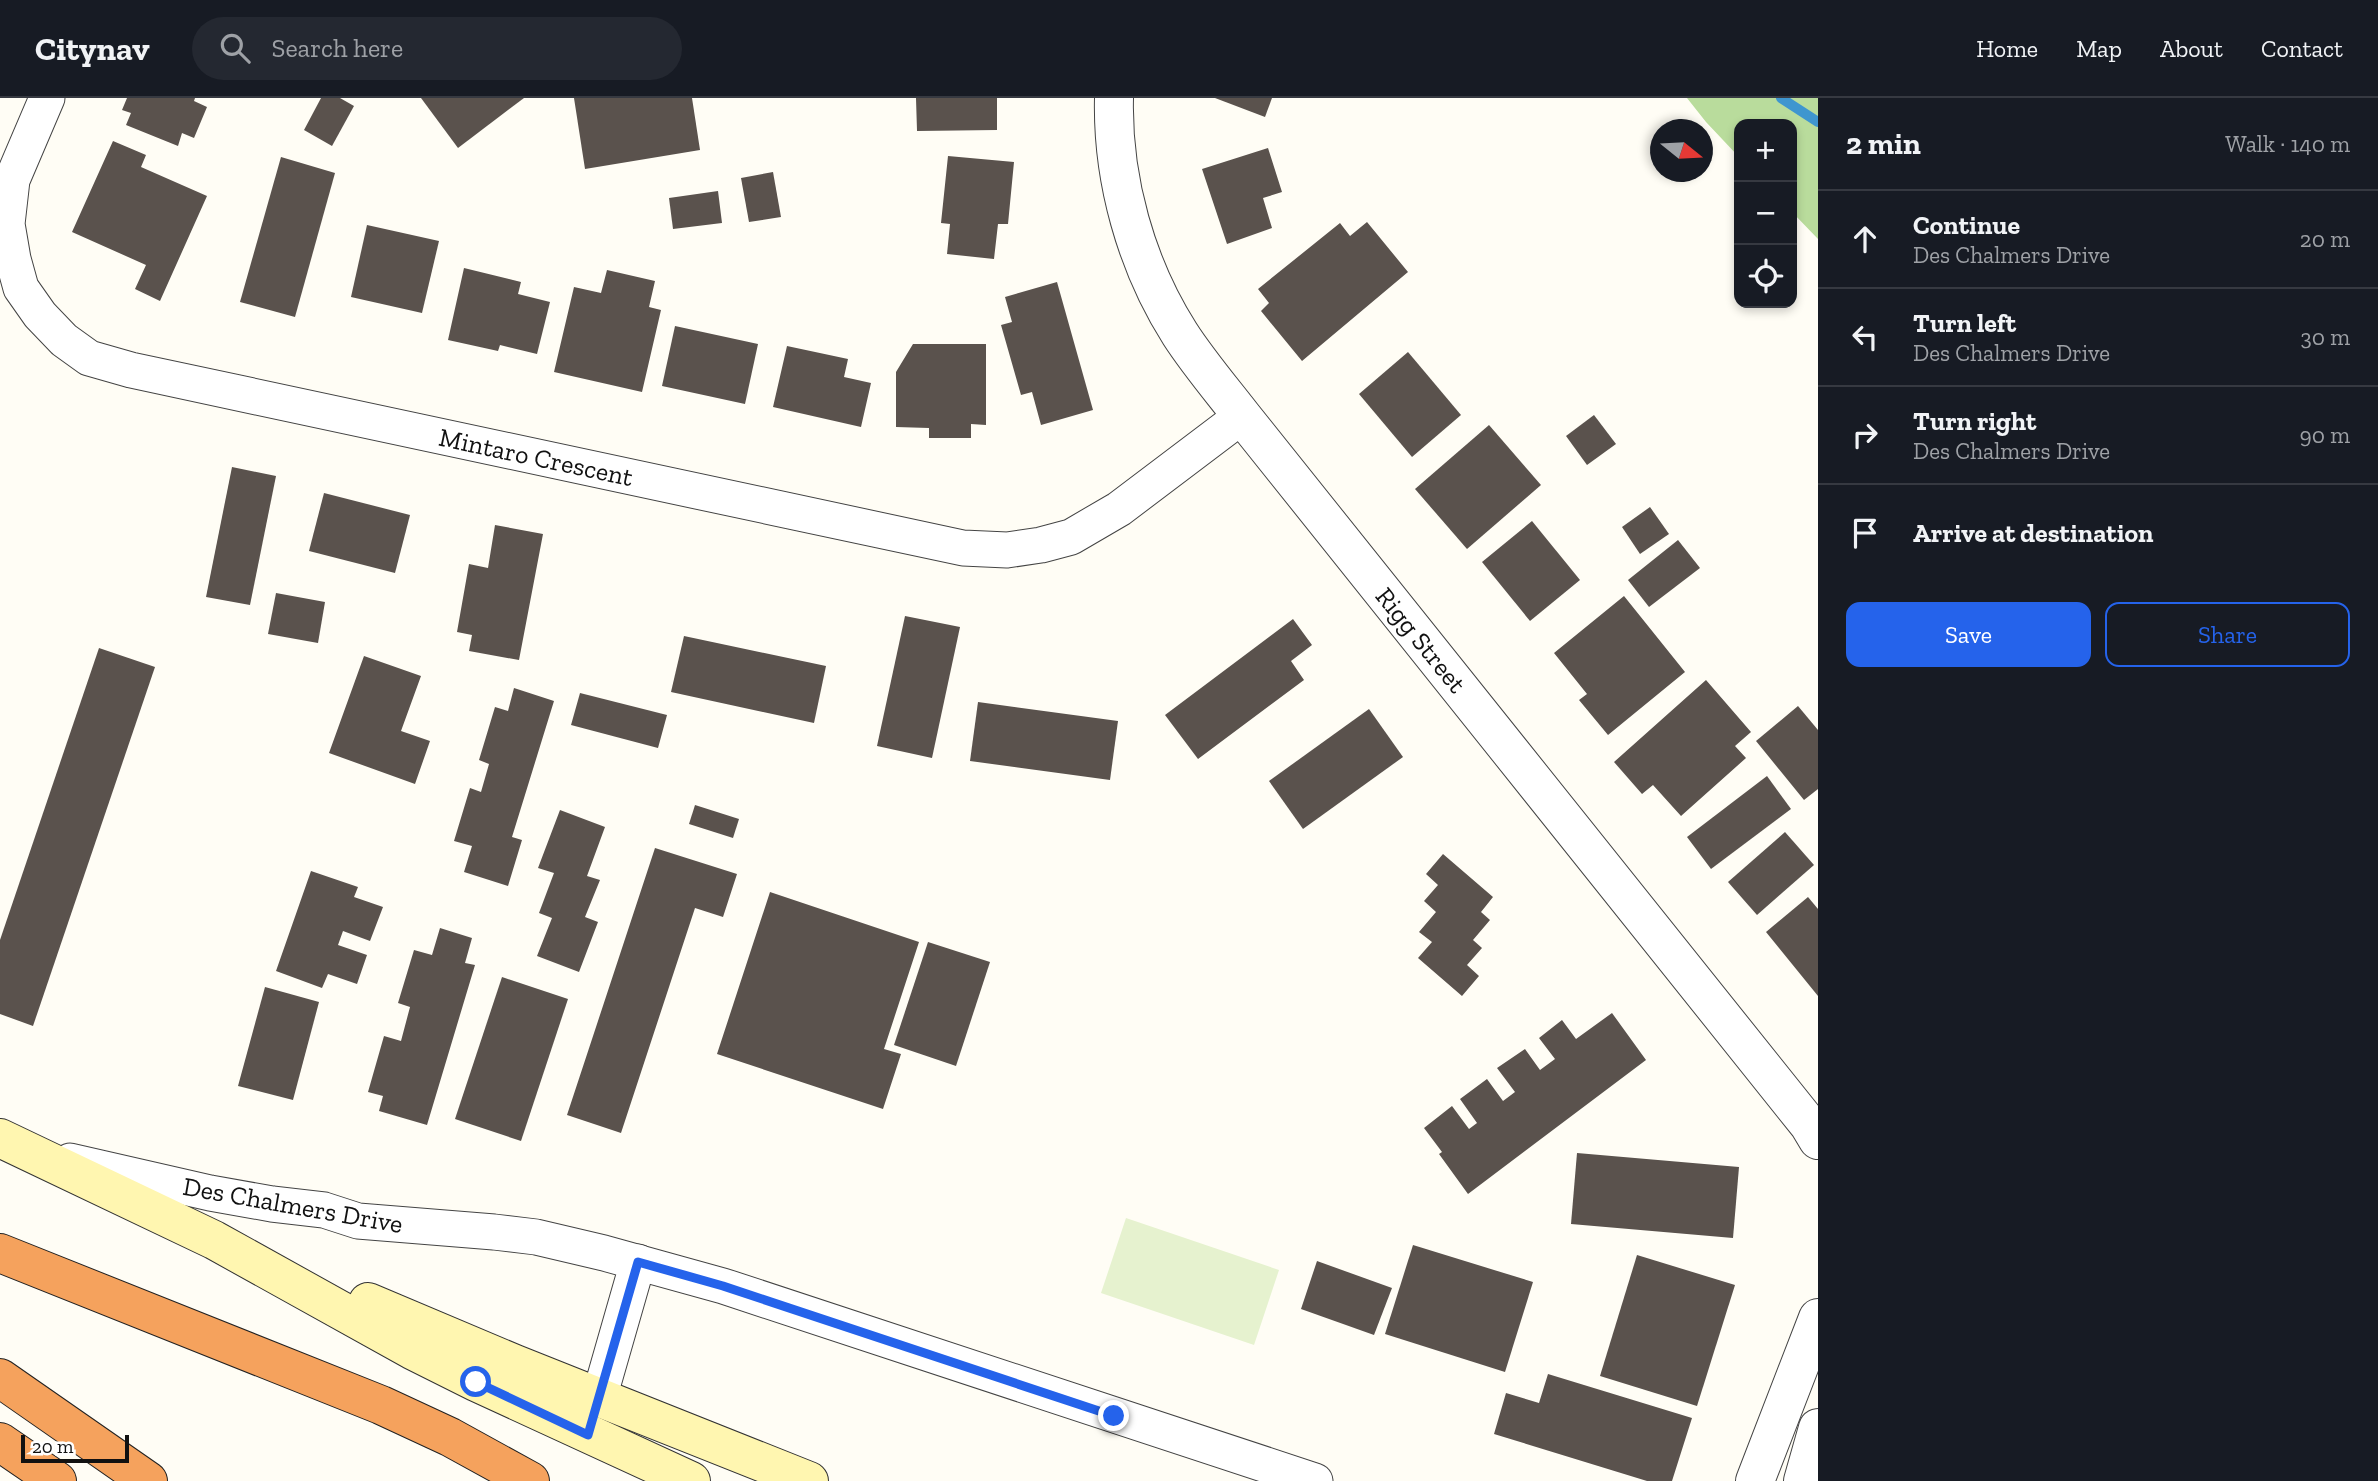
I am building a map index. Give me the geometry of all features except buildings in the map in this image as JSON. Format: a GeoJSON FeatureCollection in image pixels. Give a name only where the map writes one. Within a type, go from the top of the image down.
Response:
{"type":"FeatureCollection","features":[{"type":"Feature","properties":{"kind":"highway"},"geometry":{"type":"LineString","coordinates":[[0,1253],[381,1405],[450,1437],[530,1481]]}},
{"type":"Feature","properties":{"kind":"highway"},"geometry":{"type":"LineString","coordinates":[[0,1378],[148,1481]]}},
{"type":"Feature","properties":{"kind":"highway"},"geometry":{"type":"LineString","coordinates":[[0,1442],[57,1481]]}},
{"type":"Feature","properties":{"kind":"main road","name":"Des Chalmers Drive"},"geometry":{"type":"LineString","coordinates":[[16,1145],[214,1240],[808,1481]]}},
{"type":"Feature","properties":{"kind":"main road","name":"Des Chalmers Drive"},"geometry":{"type":"LineString","coordinates":[[214,1240],[412,1350],[588,1435],[691,1481]]}},
{"type":"Feature","properties":{"kind":"main road"},"geometry":{"type":"LineString","coordinates":[[588,1435],[599,1398]]}},
{"type":"Feature","properties":{"kind":"street","name":"Mintaro Crescent"},"geometry":{"type":"LineString","coordinates":[[47,98],[12,180],[7,224],[21,288],[40,315],[72,346],[89,358],[131,370],[963,548],[1007,550],[1071,537],[1119,509],[1242,416]]}},
{"type":"Feature","properties":{"kind":"street","name":"Rigg Street"},"geometry":{"type":"LineString","coordinates":[[1114,98],[1118,166],[1129,216],[1149,273],[1180,334],[1242,416],[1809,1125],[1818,1140]]}},
{"type":"Feature","properties":{"kind":"street","name":"Des Chalmers Drive"},"geometry":{"type":"LineString","coordinates":[[16,1145],[210,1193],[324,1210],[368,1223],[494,1231],[536,1237],[638,1262],[723,1286],[1315,1481]]}},
{"type":"Feature","properties":{"kind":"street"},"geometry":{"type":"LineString","coordinates":[[599,1398],[638,1262]]}},
{"type":"Feature","properties":{"kind":"street"},"geometry":{"type":"LineString","coordinates":[[1755,1481],[1807,1380],[1818,1318]]}},
{"type":"Feature","properties":{"kind":"street"},"geometry":{"type":"LineString","coordinates":[[1804,1481],[1818,1428]]}},
{"type":"Feature","properties":{"kind":"green space"},"geometry":{"type":"Polygon","coordinates":[[[1687,98],[1818,98],[1818,239],[1797,217],[1797,119],[1734,119],[1734,152],[1713,129],[1713,119],[1704,119],[1687,98]]]}},
{"type":"Feature","properties":{"kind":"green space"},"geometry":{"type":"Polygon","coordinates":[[[1126,1218],[1279,1270],[1254,1345],[1101,1293],[1126,1218]]]}},
{"type":"Feature","properties":{"kind":"waterway"},"geometry":{"type":"LineString","coordinates":[[1781,98],[1818,122]]}},
{"type":"Feature","properties":{"kind":"route"},"geometry":{"type":"LineString","coordinates":[[476,1382],[588,1435],[638,1262],[723,1286],[1114,1416]]}}]}
